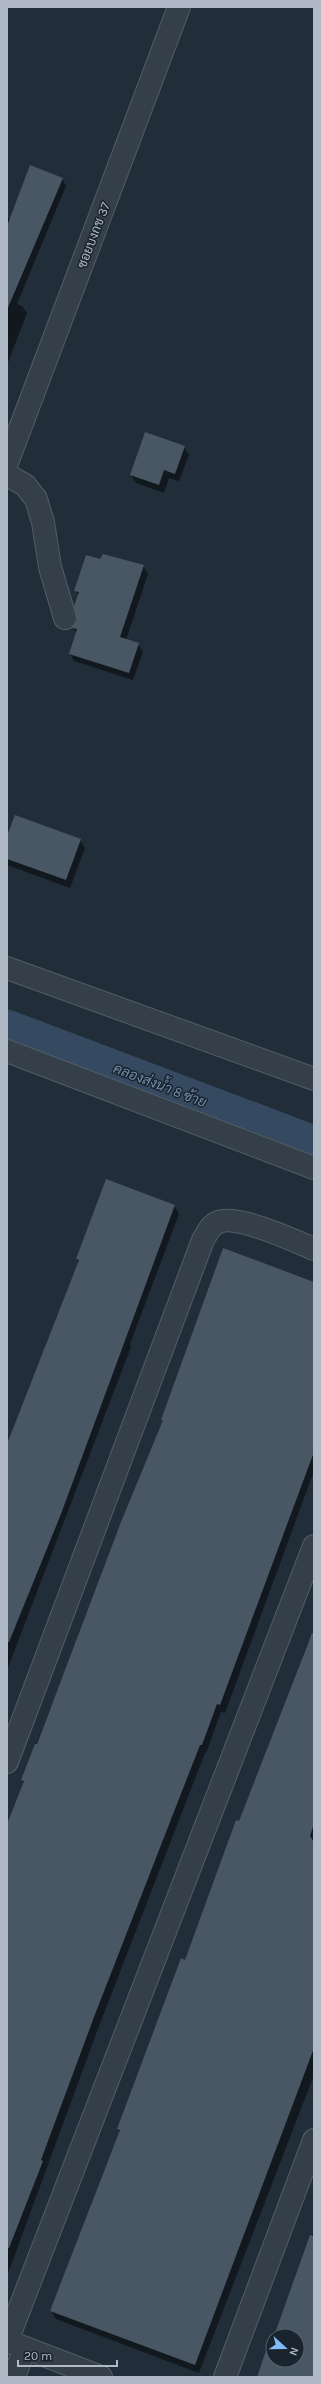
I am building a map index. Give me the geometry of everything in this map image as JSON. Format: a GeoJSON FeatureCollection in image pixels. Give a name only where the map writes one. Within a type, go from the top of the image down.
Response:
{"type":"FeatureCollection","features":[{"type":"Feature","properties":{"kind":"street","name":"ซอยบงกช 37"},"geometry":{"type":"LineString","coordinates":[[7,462],[179,7]]}},
{"type":"Feature","properties":{"kind":"street"},"geometry":{"type":"LineString","coordinates":[[7,475],[25,485],[36,499],[43,522],[50,567],[65,618]]}},
{"type":"Feature","properties":{"kind":"street"},"geometry":{"type":"LineString","coordinates":[[7,968],[314,1079]]}},
{"type":"Feature","properties":{"kind":"street"},"geometry":{"type":"LineString","coordinates":[[7,1051],[314,1168]]}},
{"type":"Feature","properties":{"kind":"street"},"geometry":{"type":"LineString","coordinates":[[7,1762],[198,1255],[211,1225],[221,1220],[246,1223],[314,1249]]}},
{"type":"Feature","properties":{"kind":"street"},"geometry":{"type":"LineString","coordinates":[[14,2377],[13,2344],[314,1546]]}},
{"type":"Feature","properties":{"kind":"street"},"geometry":{"type":"LineString","coordinates":[[224,2377],[314,2140]]}},
{"type":"Feature","properties":{"kind":"street"},"geometry":{"type":"LineString","coordinates":[[13,2344],[101,2377]]}},
{"type":"Feature","properties":{"kind":"building"},"geometry":{"type":"Polygon","coordinates":[[[30,165],[63,178],[7,310],[7,226],[30,165]]]}},
{"type":"Feature","properties":{"kind":"building"},"geometry":{"type":"Polygon","coordinates":[[[145,432],[185,446],[175,474],[164,470],[159,485],[130,475],[145,432]]]}},
{"type":"Feature","properties":{"kind":"building"},"geometry":{"type":"Polygon","coordinates":[[[103,554],[144,565],[120,637],[139,643],[129,673],[69,654],[77,629],[72,628],[77,621],[74,606],[79,592],[74,591],[86,555],[100,559],[103,554]]]}},
{"type":"Feature","properties":{"kind":"building"},"geometry":{"type":"Polygon","coordinates":[[[15,815],[81,839],[66,880],[7,859],[7,836],[15,815]]]}},
{"type":"Feature","properties":{"kind":"building"},"geometry":{"type":"Polygon","coordinates":[[[106,1179],[175,1205],[61,1514],[9,1642],[7,1642],[7,1444],[79,1260],[76,1259],[106,1179]]]}},
{"type":"Feature","properties":{"kind":"building"},"geometry":{"type":"Polygon","coordinates":[[[223,1248],[314,1282],[314,1452],[220,1705],[217,1704],[202,1745],[200,1745],[94,2017],[41,2160],[43,2161],[9,2248],[7,2248],[7,1824],[24,1781],[21,1780],[35,1744],[37,1744],[121,1522],[163,1420],[161,1420],[223,1248]]]}},
{"type":"Feature","properties":{"kind":"building"},"geometry":{"type":"Polygon","coordinates":[[[312,1633],[314,1633],[314,1824],[310,1836],[314,1842],[314,2048],[195,2365],[50,2311],[120,2130],[117,2129],[181,1958],[185,1960],[236,1820],[239,1821],[312,1633]]]}},
{"type":"Feature","properties":{"kind":"building"},"geometry":{"type":"Polygon","coordinates":[[[310,2235],[314,2236],[314,2377],[257,2377],[265,2354],[265,2368],[305,2368],[305,2328],[277,2328],[310,2235]]]}},
{"type":"Feature","properties":{"kind":"waterway","name":"คลองส่งน้ำ 8 ซ้าย"},"geometry":{"type":"LineString","coordinates":[[7,1027],[314,1143]]}}]}
